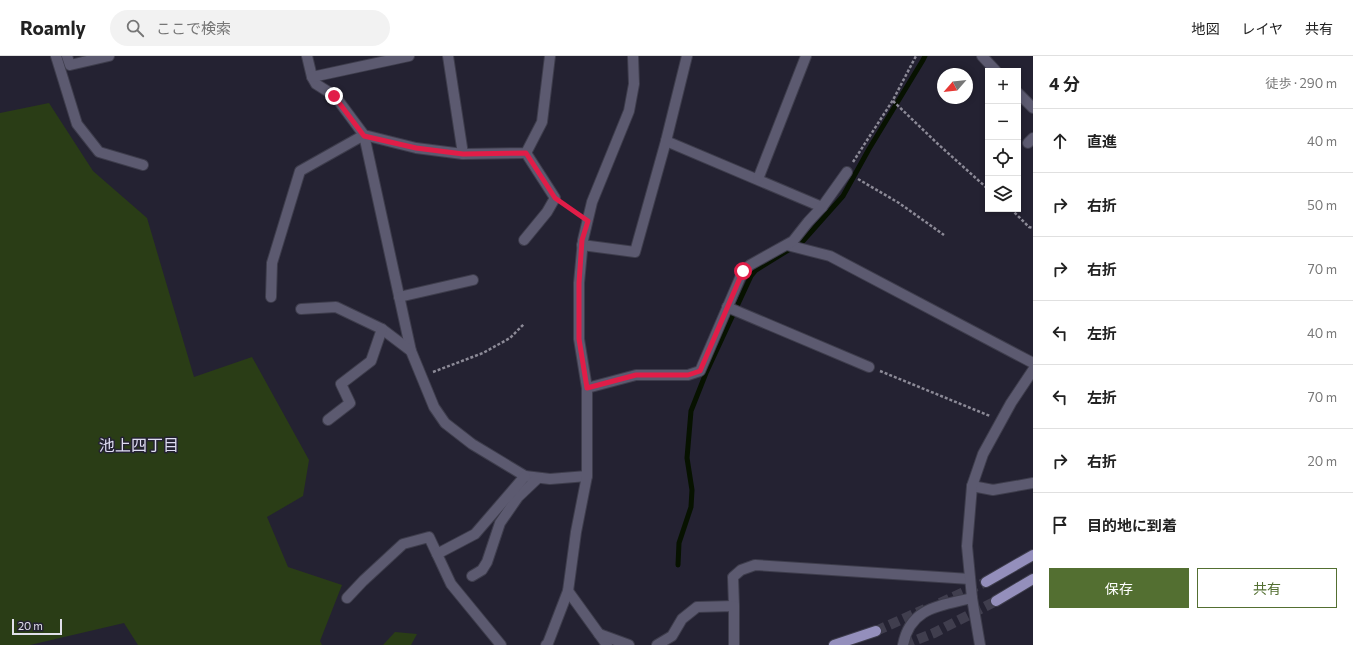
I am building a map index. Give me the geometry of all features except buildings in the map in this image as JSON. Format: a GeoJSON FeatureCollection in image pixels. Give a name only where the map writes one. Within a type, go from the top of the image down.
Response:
{"type":"FeatureCollection","features":[{"type":"Feature","properties":{"kind":"main road"},"geometry":{"type":"LineString","coordinates":[[986,582],[1033,555]]}},
{"type":"Feature","properties":{"kind":"main road"},"geometry":{"type":"LineString","coordinates":[[996,602],[1033,579]]}},
{"type":"Feature","properties":{"kind":"main road"},"geometry":{"type":"LineString","coordinates":[[834,645],[876,631]]}},
{"type":"Feature","properties":{"kind":"street"},"geometry":{"type":"LineString","coordinates":[[56,56],[77,124],[100,152],[143,165]]}},
{"type":"Feature","properties":{"kind":"street"},"geometry":{"type":"LineString","coordinates":[[67,56],[70,65],[109,56]]}},
{"type":"Feature","properties":{"kind":"street"},"geometry":{"type":"LineString","coordinates":[[307,56],[312,77],[316,84],[334,96],[364,136],[411,351],[434,406],[445,423],[472,444],[525,476],[550,479],[587,476]]}},
{"type":"Feature","properties":{"kind":"street"},"geometry":{"type":"LineString","coordinates":[[312,77],[409,56]]}},
{"type":"Feature","properties":{"kind":"street"},"geometry":{"type":"LineString","coordinates":[[448,56],[463,154]]}},
{"type":"Feature","properties":{"kind":"street"},"geometry":{"type":"LineString","coordinates":[[526,153],[542,122],[550,56]]}},
{"type":"Feature","properties":{"kind":"street"},"geometry":{"type":"LineString","coordinates":[[546,645],[568,591],[576,532],[587,476],[587,388],[579,339],[579,283],[582,245],[592,202],[629,111],[634,84],[633,56]]}},
{"type":"Feature","properties":{"kind":"street"},"geometry":{"type":"LineString","coordinates":[[582,245],[635,252],[666,141],[687,56]]}},
{"type":"Feature","properties":{"kind":"street"},"geometry":{"type":"LineString","coordinates":[[758,179],[806,56]]}},
{"type":"Feature","properties":{"kind":"street"},"geometry":{"type":"LineString","coordinates":[[982,56],[993,68]]}},
{"type":"Feature","properties":{"kind":"street"},"geometry":{"type":"LineString","coordinates":[[1021,96],[1033,108]]}},
{"type":"Feature","properties":{"kind":"street"},"geometry":{"type":"LineString","coordinates":[[271,296],[272,263],[300,171],[364,136],[416,148],[463,154],[526,153]]}},
{"type":"Feature","properties":{"kind":"street"},"geometry":{"type":"LineString","coordinates":[[666,141],[822,207]]}},
{"type":"Feature","properties":{"kind":"street"},"geometry":{"type":"LineString","coordinates":[[524,240],[547,212],[555,198],[526,153]]}},
{"type":"Feature","properties":{"kind":"street"},"geometry":{"type":"LineString","coordinates":[[587,388],[636,375],[688,375],[700,371],[743,271],[750,265],[793,241],[822,207],[847,172]]}},
{"type":"Feature","properties":{"kind":"street"},"geometry":{"type":"LineString","coordinates":[[787,245],[830,256],[1033,363]]}},
{"type":"Feature","properties":{"kind":"street"},"geometry":{"type":"LineString","coordinates":[[399,297],[473,280]]}},
{"type":"Feature","properties":{"kind":"street"},"geometry":{"type":"LineString","coordinates":[[301,309],[336,307],[382,330],[411,351]]}},
{"type":"Feature","properties":{"kind":"street"},"geometry":{"type":"LineString","coordinates":[[727,307],[869,367]]}},
{"type":"Feature","properties":{"kind":"street"},"geometry":{"type":"LineString","coordinates":[[328,420],[350,403],[341,384],[371,361],[382,330]]}},
{"type":"Feature","properties":{"kind":"street"},"geometry":{"type":"LineString","coordinates":[[980,645],[972,598],[967,546],[972,486],[983,454],[1011,402],[1033,370]]}},
{"type":"Feature","properties":{"kind":"street"},"geometry":{"type":"LineString","coordinates":[[437,554],[475,534],[525,476]]}},
{"type":"Feature","properties":{"kind":"street"},"geometry":{"type":"LineString","coordinates":[[472,576],[482,570],[487,562],[500,523],[518,497],[538,478]]}},
{"type":"Feature","properties":{"kind":"street"},"geometry":{"type":"LineString","coordinates":[[972,486],[993,490],[1033,484]]}},
{"type":"Feature","properties":{"kind":"street"},"geometry":{"type":"LineString","coordinates":[[347,598],[403,544],[429,538],[451,584],[502,645]]}},
{"type":"Feature","properties":{"kind":"street"},"geometry":{"type":"LineString","coordinates":[[734,645],[733,577],[741,570],[755,565],[970,578]]}},
{"type":"Feature","properties":{"kind":"street"},"geometry":{"type":"LineString","coordinates":[[568,591],[607,645]]}},
{"type":"Feature","properties":{"kind":"street"},"geometry":{"type":"LineString","coordinates":[[903,645],[910,624],[923,612],[946,604],[972,598]]}},
{"type":"Feature","properties":{"kind":"street"},"geometry":{"type":"LineString","coordinates":[[657,645],[672,636],[682,619],[697,607],[734,606]]}},
{"type":"Feature","properties":{"kind":"street"},"geometry":{"type":"LineString","coordinates":[[599,634],[629,645]]}},
{"type":"Feature","properties":{"kind":"path"},"geometry":{"type":"LineString","coordinates":[[847,172],[893,100],[916,56]]}},
{"type":"Feature","properties":{"kind":"path"},"geometry":{"type":"LineString","coordinates":[[893,100],[938,145],[985,186]]}},
{"type":"Feature","properties":{"kind":"path"},"geometry":{"type":"LineString","coordinates":[[861,180],[898,203],[944,235]]}},
{"type":"Feature","properties":{"kind":"path"},"geometry":{"type":"LineString","coordinates":[[555,198],[588,221]]}},
{"type":"Feature","properties":{"kind":"path"},"geometry":{"type":"LineString","coordinates":[[1014,212],[1028,227],[1033,228]]}},
{"type":"Feature","properties":{"kind":"path"},"geometry":{"type":"LineString","coordinates":[[422,377],[482,353],[510,338],[524,324]]}},
{"type":"Feature","properties":{"kind":"path"},"geometry":{"type":"LineString","coordinates":[[869,367],[1001,420]]}},
{"type":"Feature","properties":{"kind":"green space"},"geometry":{"type":"Polygon","coordinates":[[[49,103],[93,171],[147,218],[194,377],[252,357],[309,460],[303,496],[267,517],[288,567],[342,585],[320,641],[322,645],[138,645],[124,623],[30,645],[0,645],[0,113],[49,103]]]}},
{"type":"Feature","properties":{"kind":"green space"},"geometry":{"type":"Polygon","coordinates":[[[395,632],[417,634],[411,645],[383,645],[395,632]]]}},
{"type":"Feature","properties":{"kind":"waterway"},"geometry":{"type":"LineString","coordinates":[[678,565],[679,543],[691,507],[692,490],[687,458],[691,411],[706,373],[751,276],[756,270],[803,241],[843,196],[869,149],[925,56]]}},
{"type":"Feature","properties":{"kind":"tunnel"},"geometry":{"type":"LineString","coordinates":[[940,603],[986,582]]}},
{"type":"Feature","properties":{"kind":"tunnel"},"geometry":{"type":"LineString","coordinates":[[904,645],[934,633],[996,601]]}},
{"type":"Feature","properties":{"kind":"tunnel"},"geometry":{"type":"LineString","coordinates":[[876,631],[925,609]]}},
{"type":"Feature","properties":{"kind":"district","name":"池上四丁目"},"geometry":{"type":"Point","coordinates":[139,444]}},
{"type":"Feature","properties":{"kind":"route"},"geometry":{"type":"LineString","coordinates":[[334,96],[364,136],[416,148],[463,154],[526,153],[555,198],[588,221],[582,240],[579,283],[579,339],[587,388],[636,375],[688,375],[700,371],[743,271]]}}]}
